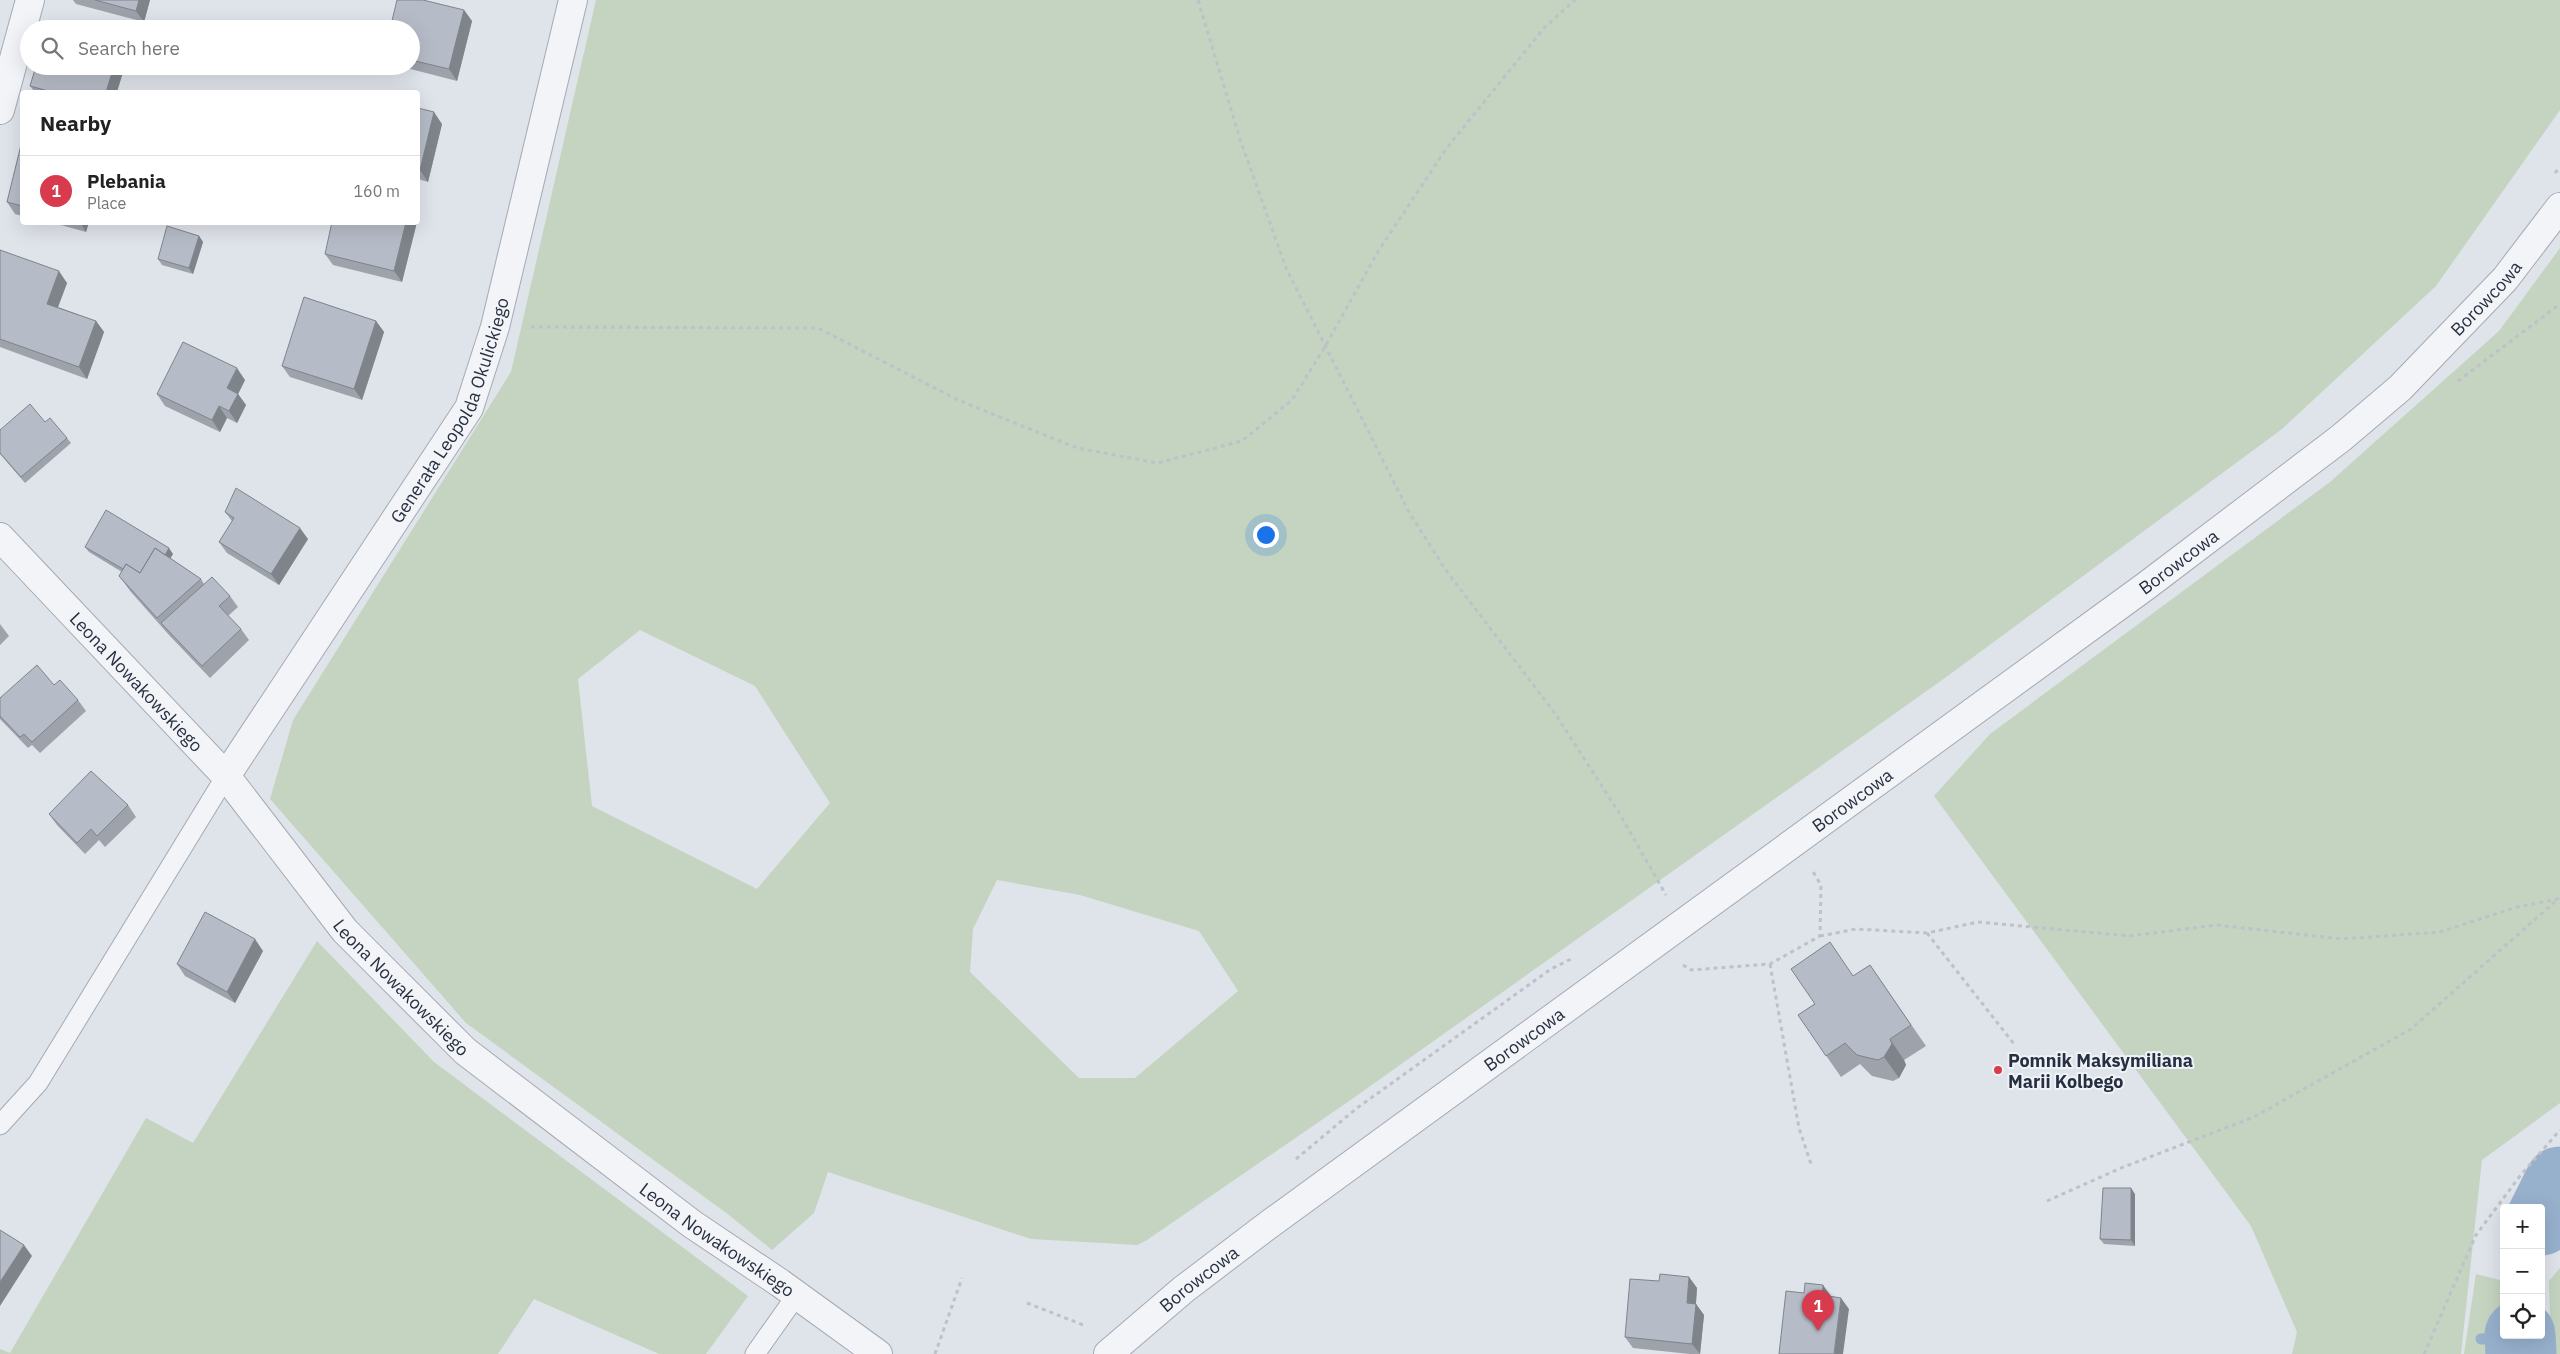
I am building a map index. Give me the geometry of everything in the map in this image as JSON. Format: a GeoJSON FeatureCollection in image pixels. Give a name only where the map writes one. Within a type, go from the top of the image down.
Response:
{"type":"FeatureCollection","features":[{"type":"Feature","properties":{"kind":"street"},"geometry":{"type":"LineString","coordinates":[[25,20],[30,0]]}},
{"type":"Feature","properties":{"kind":"street","name":"Generała Leopolda Okulickiego"},"geometry":{"type":"LineString","coordinates":[[226,776],[469,408],[495,327],[573,0]]}},
{"type":"Feature","properties":{"kind":"street"},"geometry":{"type":"LineString","coordinates":[[0,110],[20,37]]}},
{"type":"Feature","properties":{"kind":"street","name":"Borowcowa"},"geometry":{"type":"LineString","coordinates":[[1108,1354],[1184,1289],[1271,1223],[2146,586],[2341,438],[2400,388],[2441,348],[2505,279],[2560,207]]}},
{"type":"Feature","properties":{"kind":"street","name":"Leona Nowakowskiego"},"geometry":{"type":"LineString","coordinates":[[0,537],[226,776],[345,931],[465,1051],[692,1224],[780,1282],[796,1296],[878,1354]]}},
{"type":"Feature","properties":{"kind":"lane"},"geometry":{"type":"LineString","coordinates":[[0,1125],[38,1083],[226,776]]}},
{"type":"Feature","properties":{"kind":"lane"},"geometry":{"type":"LineString","coordinates":[[755,1354],[796,1296]]}},
{"type":"Feature","properties":{"kind":"path"},"geometry":{"type":"LineString","coordinates":[[1198,0],[1240,139],[1286,268],[1409,512],[1445,569],[1554,712],[1618,811],[1670,902]]}},
{"type":"Feature","properties":{"kind":"path"},"geometry":{"type":"LineString","coordinates":[[495,327],[818,328],[958,400],[1077,448],[1158,463],[1242,441],[1292,400],[1326,345],[1377,253],[1446,149],[1544,28],[1575,0]]}},
{"type":"Feature","properties":{"kind":"path"},"geometry":{"type":"LineString","coordinates":[[1808,863],[1821,885],[1820,936]]}},
{"type":"Feature","properties":{"kind":"path"},"geometry":{"type":"LineString","coordinates":[[1674,960],[1691,970],[1770,964],[1820,936],[1856,929],[1927,933],[1978,922],[2129,936],[2216,925],[2342,939],[2440,932],[2517,907],[2559,900]]}},
{"type":"Feature","properties":{"kind":"path"},"geometry":{"type":"LineString","coordinates":[[2048,1201],[2121,1168],[2254,1116],[2410,1029],[2559,900]]}},
{"type":"Feature","properties":{"kind":"path"},"geometry":{"type":"LineString","coordinates":[[1927,933],[2014,1044]]}},
{"type":"Feature","properties":{"kind":"path"},"geometry":{"type":"LineString","coordinates":[[1770,964],[1799,1128],[1812,1167]]}},
{"type":"Feature","properties":{"kind":"path"},"geometry":{"type":"LineString","coordinates":[[2424,1354],[2476,1235],[2520,1176],[2560,1130]]}},
{"type":"Feature","properties":{"kind":"path"},"geometry":{"type":"LineString","coordinates":[[935,1354],[962,1278]]}},
{"type":"Feature","properties":{"kind":"path"},"geometry":{"type":"LineString","coordinates":[[1027,1304],[1088,1326]]}},
{"type":"Feature","properties":{"kind":"green space"},"geometry":{"type":"Polygon","coordinates":[[[596,0],[2560,0],[2560,110],[2436,286],[2282,429],[1949,675],[1352,1099],[1137,1245],[1031,1239],[828,1172],[814,1213],[772,1250],[729,1215],[466,1023],[270,799],[293,720],[511,372],[596,0]],[[640,630],[578,679],[592,806],[757,889],[830,803],[755,686],[640,630]],[[997,880],[973,929],[970,972],[1079,1078],[1135,1078],[1238,991],[1199,931],[1080,895],[997,880]]]}},
{"type":"Feature","properties":{"kind":"green space"},"geometry":{"type":"Polygon","coordinates":[[[2560,248],[2560,1103],[2482,1160],[2461,1354],[2292,1354],[2297,1332],[2251,1226],[1934,796],[1990,734],[2330,482],[2499,331],[2560,248]]]}},
{"type":"Feature","properties":{"kind":"green space"},"geometry":{"type":"Polygon","coordinates":[[[317,941],[434,1062],[748,1296],[706,1354],[659,1354],[534,1299],[498,1354],[0,1354],[0,1349],[10,1353],[146,1118],[193,1143],[317,941]]]}},
{"type":"Feature","properties":{"kind":"green space"},"geometry":{"type":"Polygon","coordinates":[[[2560,1268],[2560,1354],[2551,1354],[2549,1281],[2560,1268]]]}},
{"type":"Feature","properties":{"kind":"green space"},"geometry":{"type":"Polygon","coordinates":[[[2476,1274],[2500,1280],[2500,1339],[2508,1339],[2508,1354],[2464,1354],[2476,1274]]]}},
{"type":"Feature","properties":{"kind":"building"},"geometry":{"type":"Polygon","coordinates":[[[95,0],[139,0],[136,11],[95,0]]]}},
{"type":"Feature","properties":{"kind":"building"},"geometry":{"type":"Polygon","coordinates":[[[397,0],[423,0],[464,10],[449,69],[420,62],[420,20],[392,20],[397,0]]]}},
{"type":"Feature","properties":{"kind":"building"},"geometry":{"type":"Polygon","coordinates":[[[33,75],[111,75],[107,90],[45,90],[30,86],[33,75]]]}},
{"type":"Feature","properties":{"kind":"building"},"geometry":{"type":"Polygon","coordinates":[[[420,108],[434,112],[420,170],[420,108]]]}},
{"type":"Feature","properties":{"kind":"building"},"geometry":{"type":"Polygon","coordinates":[[[20,149],[20,205],[7,202],[20,149]]]}},
{"type":"Feature","properties":{"kind":"building"},"geometry":{"type":"Polygon","coordinates":[[[331,225],[405,225],[394,271],[325,254],[331,225]]]}},
{"type":"Feature","properties":{"kind":"building"},"geometry":{"type":"Polygon","coordinates":[[[167,226],[199,236],[189,268],[158,259],[167,226]]]}},
{"type":"Feature","properties":{"kind":"building"},"geometry":{"type":"Polygon","coordinates":[[[0,250],[59,271],[47,304],[96,321],[79,367],[0,339],[0,250]]]}},
{"type":"Feature","properties":{"kind":"building"},"geometry":{"type":"Polygon","coordinates":[[[304,297],[376,321],[354,389],[282,366],[304,297]]]}},
{"type":"Feature","properties":{"kind":"building"},"geometry":{"type":"Polygon","coordinates":[[[183,342],[237,368],[227,388],[238,394],[229,411],[219,406],[212,420],[157,394],[183,342]]]}},
{"type":"Feature","properties":{"kind":"building"},"geometry":{"type":"Polygon","coordinates":[[[30,404],[45,422],[50,418],[67,438],[21,477],[0,453],[0,430],[30,404]]]}},
{"type":"Feature","properties":{"kind":"building"},"geometry":{"type":"Polygon","coordinates":[[[236,488],[300,528],[271,574],[219,542],[234,518],[225,512],[236,488]]]}},
{"type":"Feature","properties":{"kind":"building"},"geometry":{"type":"Polygon","coordinates":[[[106,510],[169,548],[165,555],[155,548],[140,573],[126,564],[123,569],[85,547],[106,510]]]}},
{"type":"Feature","properties":{"kind":"building"},"geometry":{"type":"Polygon","coordinates":[[[155,548],[201,579],[157,618],[119,576],[126,564],[140,573],[155,548]]]}},
{"type":"Feature","properties":{"kind":"building"},"geometry":{"type":"Polygon","coordinates":[[[212,577],[230,596],[219,606],[241,629],[202,666],[161,623],[212,577]]]}},
{"type":"Feature","properties":{"kind":"building"},"geometry":{"type":"Polygon","coordinates":[[[37,665],[54,685],[60,680],[78,700],[32,742],[24,734],[20,737],[0,716],[0,698],[37,665]]]}},
{"type":"Feature","properties":{"kind":"building"},"geometry":{"type":"Polygon","coordinates":[[[91,771],[128,805],[97,836],[91,829],[77,843],[49,814],[91,771]]]}},
{"type":"Feature","properties":{"kind":"building"},"geometry":{"type":"Polygon","coordinates":[[[205,912],[255,939],[227,992],[177,964],[205,912]]]}},
{"type":"Feature","properties":{"kind":"building"},"geometry":{"type":"Polygon","coordinates":[[[1830,942],[1853,976],[1870,965],[1911,1025],[1890,1039],[1892,1044],[1884,1057],[1878,1060],[1857,1055],[1845,1043],[1826,1056],[1798,1015],[1815,1004],[1791,969],[1830,942]]]}},
{"type":"Feature","properties":{"kind":"building"},"geometry":{"type":"Polygon","coordinates":[[[2103,1188],[2131,1188],[2131,1240],[2100,1239],[2103,1188]]]}},
{"type":"Feature","properties":{"kind":"building"},"geometry":{"type":"Polygon","coordinates":[[[0,1230],[24,1245],[0,1282],[0,1230]]]}},
{"type":"Feature","properties":{"kind":"building"},"geometry":{"type":"Polygon","coordinates":[[[1660,1274],[1689,1277],[1687,1303],[1696,1304],[1692,1344],[1625,1337],[1630,1279],[1659,1281],[1660,1274]]]}},
{"type":"Feature","properties":{"kind":"building"},"geometry":{"type":"Polygon","coordinates":[[[1805,1283],[1823,1285],[1822,1295],[1841,1298],[1834,1354],[1779,1354],[1786,1291],[1804,1293],[1805,1283]]]}},
{"type":"Feature","properties":{"kind":"waterway"},"geometry":{"type":"LineString","coordinates":[[2545,1212],[2560,1182]]}},
{"type":"Feature","properties":{"kind":"waterway"},"geometry":{"type":"LineString","coordinates":[[2481,1339],[2500,1338]]}},
{"type":"Feature","properties":{"kind":"waterway"},"geometry":{"type":"LineString","coordinates":[[2520,1339],[2521,1354]]}},
{"type":"Feature","properties":{"kind":"place","name":"Pomnik Maksymiliana Marii Kolbego"},"geometry":{"type":"Point","coordinates":[1998,1070]}},
{"type":"Feature","properties":{"kind":"place","name":"Plebania"},"geometry":{"type":"Point","coordinates":[1818,1331]}}]}
